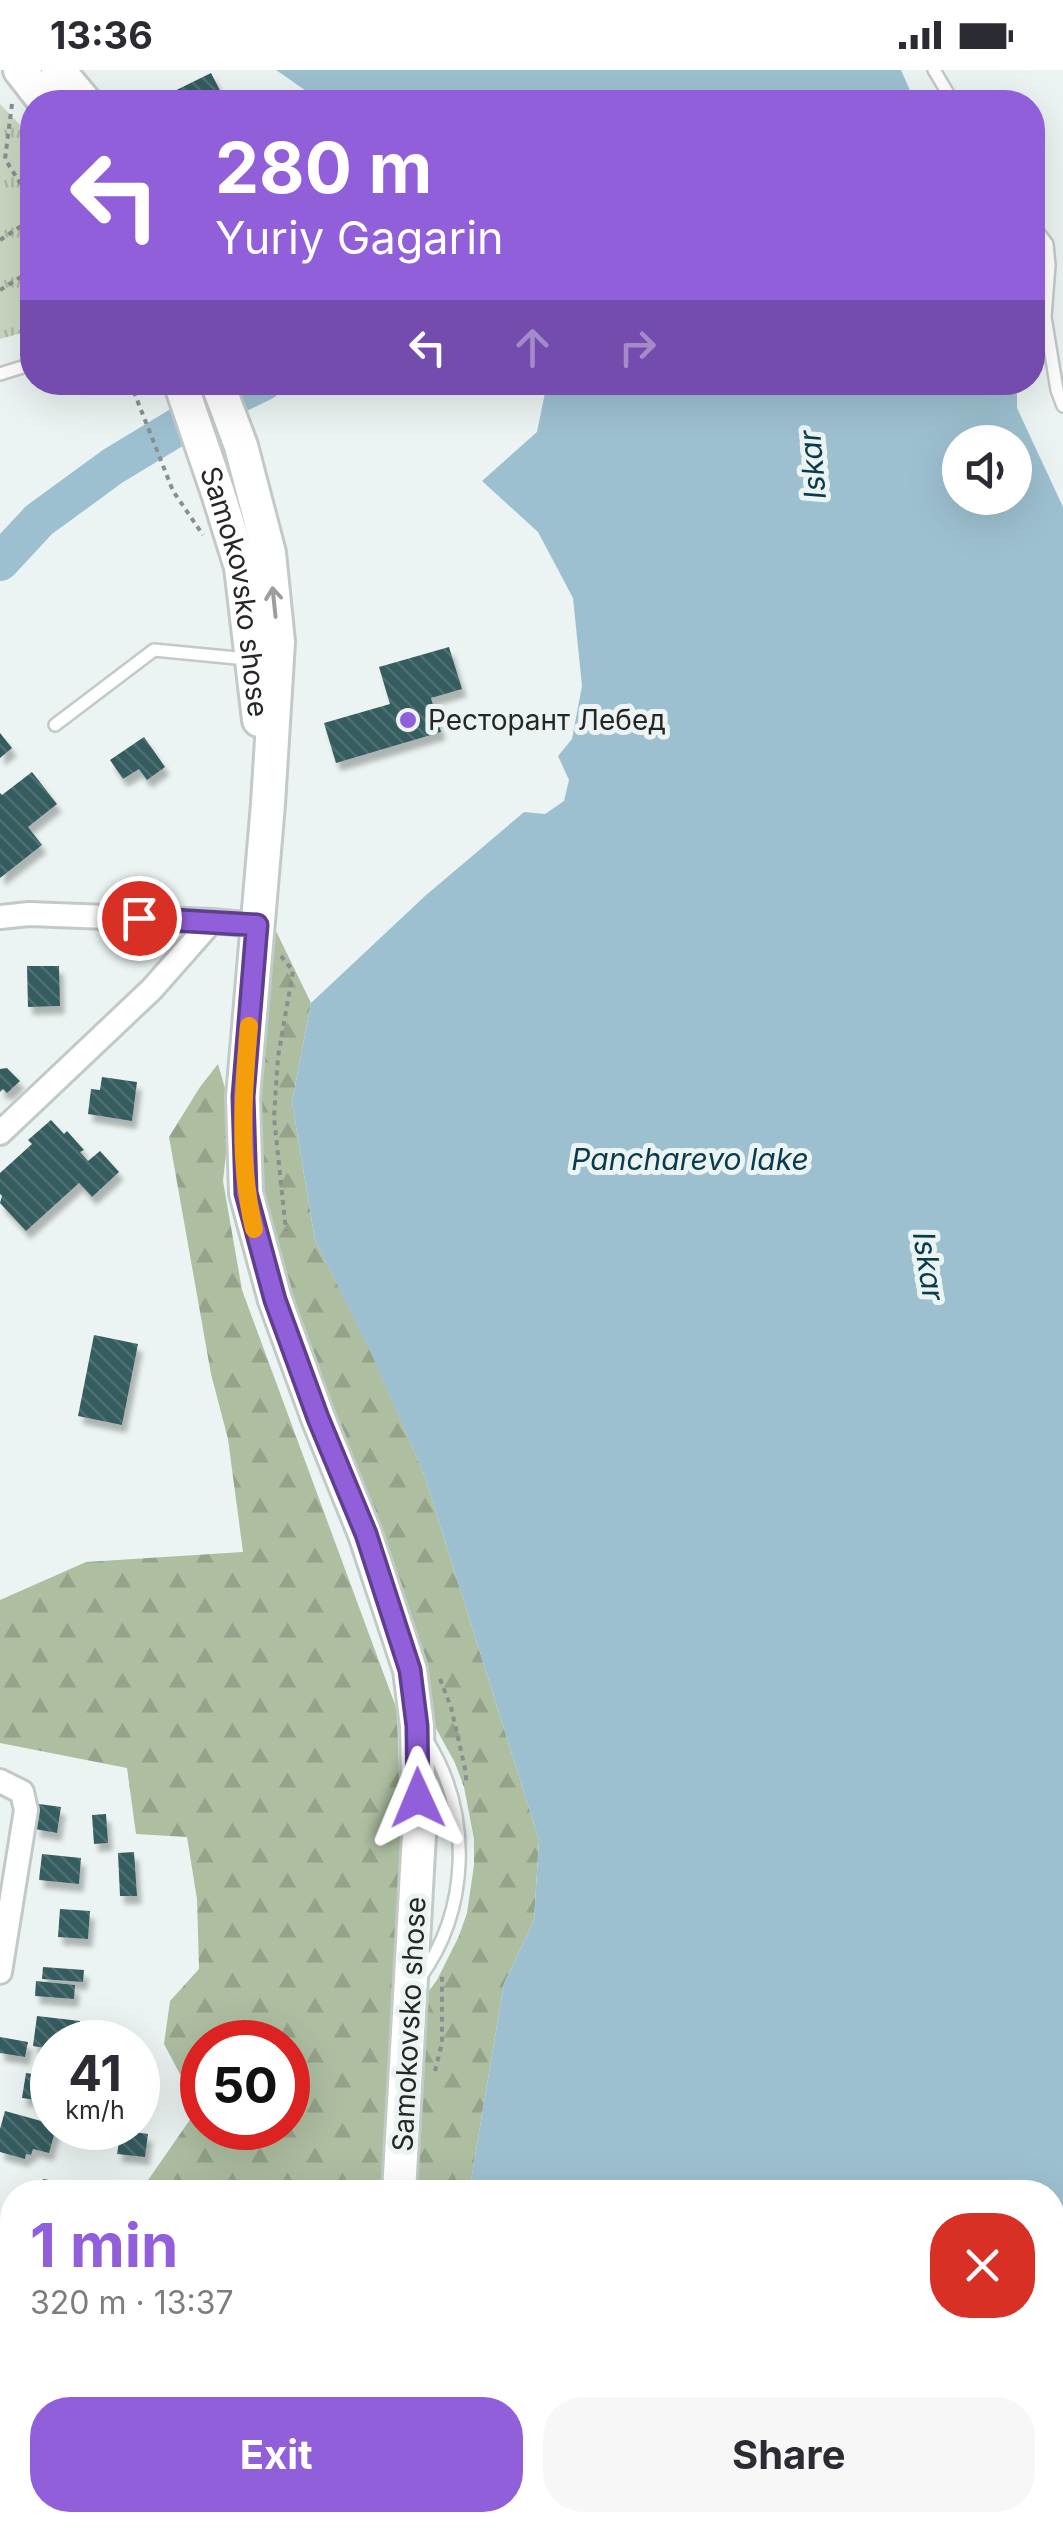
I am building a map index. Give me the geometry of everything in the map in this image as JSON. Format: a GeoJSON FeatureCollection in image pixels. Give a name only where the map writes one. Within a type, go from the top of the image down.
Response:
{"type":"FeatureCollection","features":[{"type":"Feature","properties":{"kind":"main road"},"geometry":{"type":"LineString","coordinates":[[20,70],[36,90]]}},
{"type":"Feature","properties":{"kind":"main road"},"geometry":{"type":"LineString","coordinates":[[58,70],[75,90]]}},
{"type":"Feature","properties":{"kind":"main road","name":"Samokovsko shose"},"geometry":{"type":"LineString","coordinates":[[184,395],[240,567],[268,804]]}},
{"type":"Feature","properties":{"kind":"main road","name":"Samokovsko shose"},"geometry":{"type":"LineString","coordinates":[[223,395],[241,446],[269,553],[278,642],[243,1097],[246,1193],[275,1300],[366,1534],[410,1670],[417,1726],[419,1835],[400,2180]]}},
{"type":"Feature","properties":{"kind":"street"},"geometry":{"type":"LineString","coordinates":[[0,917],[28,914],[257,925]]}},
{"type":"Feature","properties":{"kind":"street"},"geometry":{"type":"LineString","coordinates":[[0,1134],[152,989],[212,921]]}},
{"type":"Feature","properties":{"kind":"street"},"geometry":{"type":"LineString","coordinates":[[0,1781],[22,1792],[26,1810],[0,1972]]}},
{"type":"Feature","properties":{"kind":"lane"},"geometry":{"type":"LineString","coordinates":[[1045,243],[1049,266],[1045,318],[1063,406]]}},
{"type":"Feature","properties":{"kind":"lane"},"geometry":{"type":"LineString","coordinates":[[55,725],[154,650],[251,660]]}},
{"type":"Feature","properties":{"kind":"lane"},"geometry":{"type":"LineString","coordinates":[[411,1990],[436,1952],[449,1920],[457,1887],[459,1840],[450,1791],[431,1746],[417,1726]]}},
{"type":"Feature","properties":{"kind":"path"},"geometry":{"type":"LineString","coordinates":[[12,106],[2,161],[20,186]]}},
{"type":"Feature","properties":{"kind":"path"},"geometry":{"type":"LineString","coordinates":[[135,395],[173,490]]}},
{"type":"Feature","properties":{"kind":"path"},"geometry":{"type":"LineString","coordinates":[[257,925],[293,971],[278,1057],[274,1118],[288,1246]]}},
{"type":"Feature","properties":{"kind":"path"},"geometry":{"type":"LineString","coordinates":[[438,1672],[451,1707],[466,1772],[466,1783],[450,1791]]}},
{"type":"Feature","properties":{"kind":"green space"},"geometry":{"type":"Polygon","coordinates":[[[0,104],[20,125],[20,333],[0,339],[0,104]]]}},
{"type":"Feature","properties":{"kind":"green space"},"geometry":{"type":"Polygon","coordinates":[[[274,927],[311,1003],[292,1102],[315,1240],[372,1354],[424,1474],[539,1840],[534,1920],[504,1984],[471,2180],[404,2180],[423,1999],[437,1980],[467,1913],[474,1839],[464,1787],[432,1721],[267,1236],[258,1174],[255,1093],[274,927]]]}},
{"type":"Feature","properties":{"kind":"green space"},"geometry":{"type":"Polygon","coordinates":[[[218,1064],[231,1109],[223,1181],[242,1290],[397,1710],[403,1903],[387,2180],[148,2180],[180,2134],[180,2150],[310,2150],[310,2020],[180,2020],[180,2074],[164,2044],[170,2001],[199,1969],[197,1899],[187,1837],[136,1834],[127,1768],[0,1743],[0,1600],[86,1562],[243,1552],[228,1439],[211,1374],[169,1137],[218,1064]]]}},
{"type":"Feature","properties":{"kind":"water"},"geometry":{"type":"Polygon","coordinates":[[[276,70],[901,70],[910,90],[305,90],[276,70]]]}},
{"type":"Feature","properties":{"kind":"water","name":"Pancharevo lake"},"geometry":{"type":"Polygon","coordinates":[[[545,395],[1017,395],[1017,408],[1025,425],[942,425],[942,515],[1032,515],[1032,440],[1063,507],[1063,2180],[471,2180],[504,1984],[534,1920],[539,1840],[424,1474],[372,1355],[315,1240],[292,1102],[311,1003],[425,896],[524,812],[545,814],[564,801],[569,780],[558,756],[572,739],[582,686],[573,598],[538,532],[482,481],[537,432],[545,395]]]}},
{"type":"Feature","properties":{"kind":"building"},"geometry":{"type":"Polygon","coordinates":[[[211,73],[220,90],[176,90],[211,73]]]}},
{"type":"Feature","properties":{"kind":"building"},"geometry":{"type":"Polygon","coordinates":[[[449,647],[462,689],[431,698],[441,732],[336,763],[324,723],[390,704],[379,667],[449,647]]]}},
{"type":"Feature","properties":{"kind":"building"},"geometry":{"type":"Polygon","coordinates":[[[0,733],[12,748],[0,758],[0,733]]]}},
{"type":"Feature","properties":{"kind":"building"},"geometry":{"type":"Polygon","coordinates":[[[144,737],[165,767],[147,780],[139,769],[123,779],[110,760],[144,737]]]}},
{"type":"Feature","properties":{"kind":"building"},"geometry":{"type":"Polygon","coordinates":[[[32,772],[57,804],[28,827],[42,845],[0,878],[0,793],[32,772]]]}},
{"type":"Feature","properties":{"kind":"building"},"geometry":{"type":"Polygon","coordinates":[[[27,966],[59,966],[60,1006],[28,1007],[27,966]]]}},
{"type":"Feature","properties":{"kind":"building"},"geometry":{"type":"Polygon","coordinates":[[[7,1068],[20,1081],[7,1093],[3,1089],[0,1092],[0,1069],[7,1068]]]}},
{"type":"Feature","properties":{"kind":"building"},"geometry":{"type":"Polygon","coordinates":[[[102,1077],[137,1082],[132,1121],[88,1114],[91,1089],[100,1090],[102,1077]]]}},
{"type":"Feature","properties":{"kind":"building"},"geometry":{"type":"Polygon","coordinates":[[[51,1120],[64,1134],[67,1131],[84,1150],[80,1152],[88,1161],[100,1151],[119,1172],[92,1197],[79,1183],[26,1231],[0,1203],[0,1173],[51,1120]]]}},
{"type":"Feature","properties":{"kind":"building"},"geometry":{"type":"Polygon","coordinates":[[[94,1335],[138,1344],[122,1425],[78,1416],[94,1335]]]}},
{"type":"Feature","properties":{"kind":"building"},"geometry":{"type":"Polygon","coordinates":[[[39,1804],[61,1807],[57,1833],[35,1829],[39,1804]]]}},
{"type":"Feature","properties":{"kind":"building"},"geometry":{"type":"Polygon","coordinates":[[[106,1814],[108,1843],[94,1844],[92,1815],[106,1814]]]}},
{"type":"Feature","properties":{"kind":"building"},"geometry":{"type":"Polygon","coordinates":[[[134,1852],[137,1896],[120,1896],[118,1853],[134,1852]]]}},
{"type":"Feature","properties":{"kind":"building"},"geometry":{"type":"Polygon","coordinates":[[[42,1854],[81,1858],[79,1884],[39,1880],[42,1854]]]}},
{"type":"Feature","properties":{"kind":"building"},"geometry":{"type":"Polygon","coordinates":[[[60,1909],[90,1911],[88,1939],[58,1937],[60,1909]]]}},
{"type":"Feature","properties":{"kind":"building"},"geometry":{"type":"Polygon","coordinates":[[[43,1967],[84,1970],[83,1982],[42,1979],[43,1967]]]}},
{"type":"Feature","properties":{"kind":"building"},"geometry":{"type":"Polygon","coordinates":[[[36,1981],[75,1985],[74,1999],[35,1996],[36,1981]]]}},
{"type":"Feature","properties":{"kind":"building"},"geometry":{"type":"Polygon","coordinates":[[[37,2016],[71,2020],[36,2020],[37,2016]]]}},
{"type":"Feature","properties":{"kind":"building"},"geometry":{"type":"Polygon","coordinates":[[[0,2037],[28,2042],[25,2057],[0,2053],[0,2037]]]}},
{"type":"Feature","properties":{"kind":"building"},"geometry":{"type":"Polygon","coordinates":[[[26,2073],[30,2074],[30,2099],[22,2098],[26,2073]]]}},
{"type":"Feature","properties":{"kind":"building"},"geometry":{"type":"Polygon","coordinates":[[[5,2111],[30,2118],[31,2155],[26,2154],[25,2159],[0,2152],[5,2111]]]}},
{"type":"Feature","properties":{"kind":"building"},"geometry":{"type":"Polygon","coordinates":[[[118,2150],[146,2150],[145,2157],[117,2154],[118,2150]]]}},
{"type":"Feature","properties":{"kind":"waterway"},"geometry":{"type":"LineString","coordinates":[[0,562],[39,520],[113,466],[236,395]]}},
{"type":"Feature","properties":{"kind":"slow traffic"},"geometry":{"type":"LineString","coordinates":[[249,1026],[243,1097],[246,1193],[254,1229]]}},
{"type":"Feature","properties":{"kind":"place","name":"Ресторант Лебед"},"geometry":{"type":"Point","coordinates":[408,720]}},
{"type":"Feature","properties":{"kind":"route"},"geometry":{"type":"LineString","coordinates":[[139,918],[257,925],[243,1097],[246,1193],[275,1300],[366,1534],[410,1670],[417,1726],[418,1798]]}},
{"type":"Feature","properties":{"kind":"water label","name":"Iskar"},"geometry":{"type":"Point","coordinates":[812,465]}},
{"type":"Feature","properties":{"kind":"water label","name":"Iskar"},"geometry":{"type":"Point","coordinates":[929,1266]}}]}
